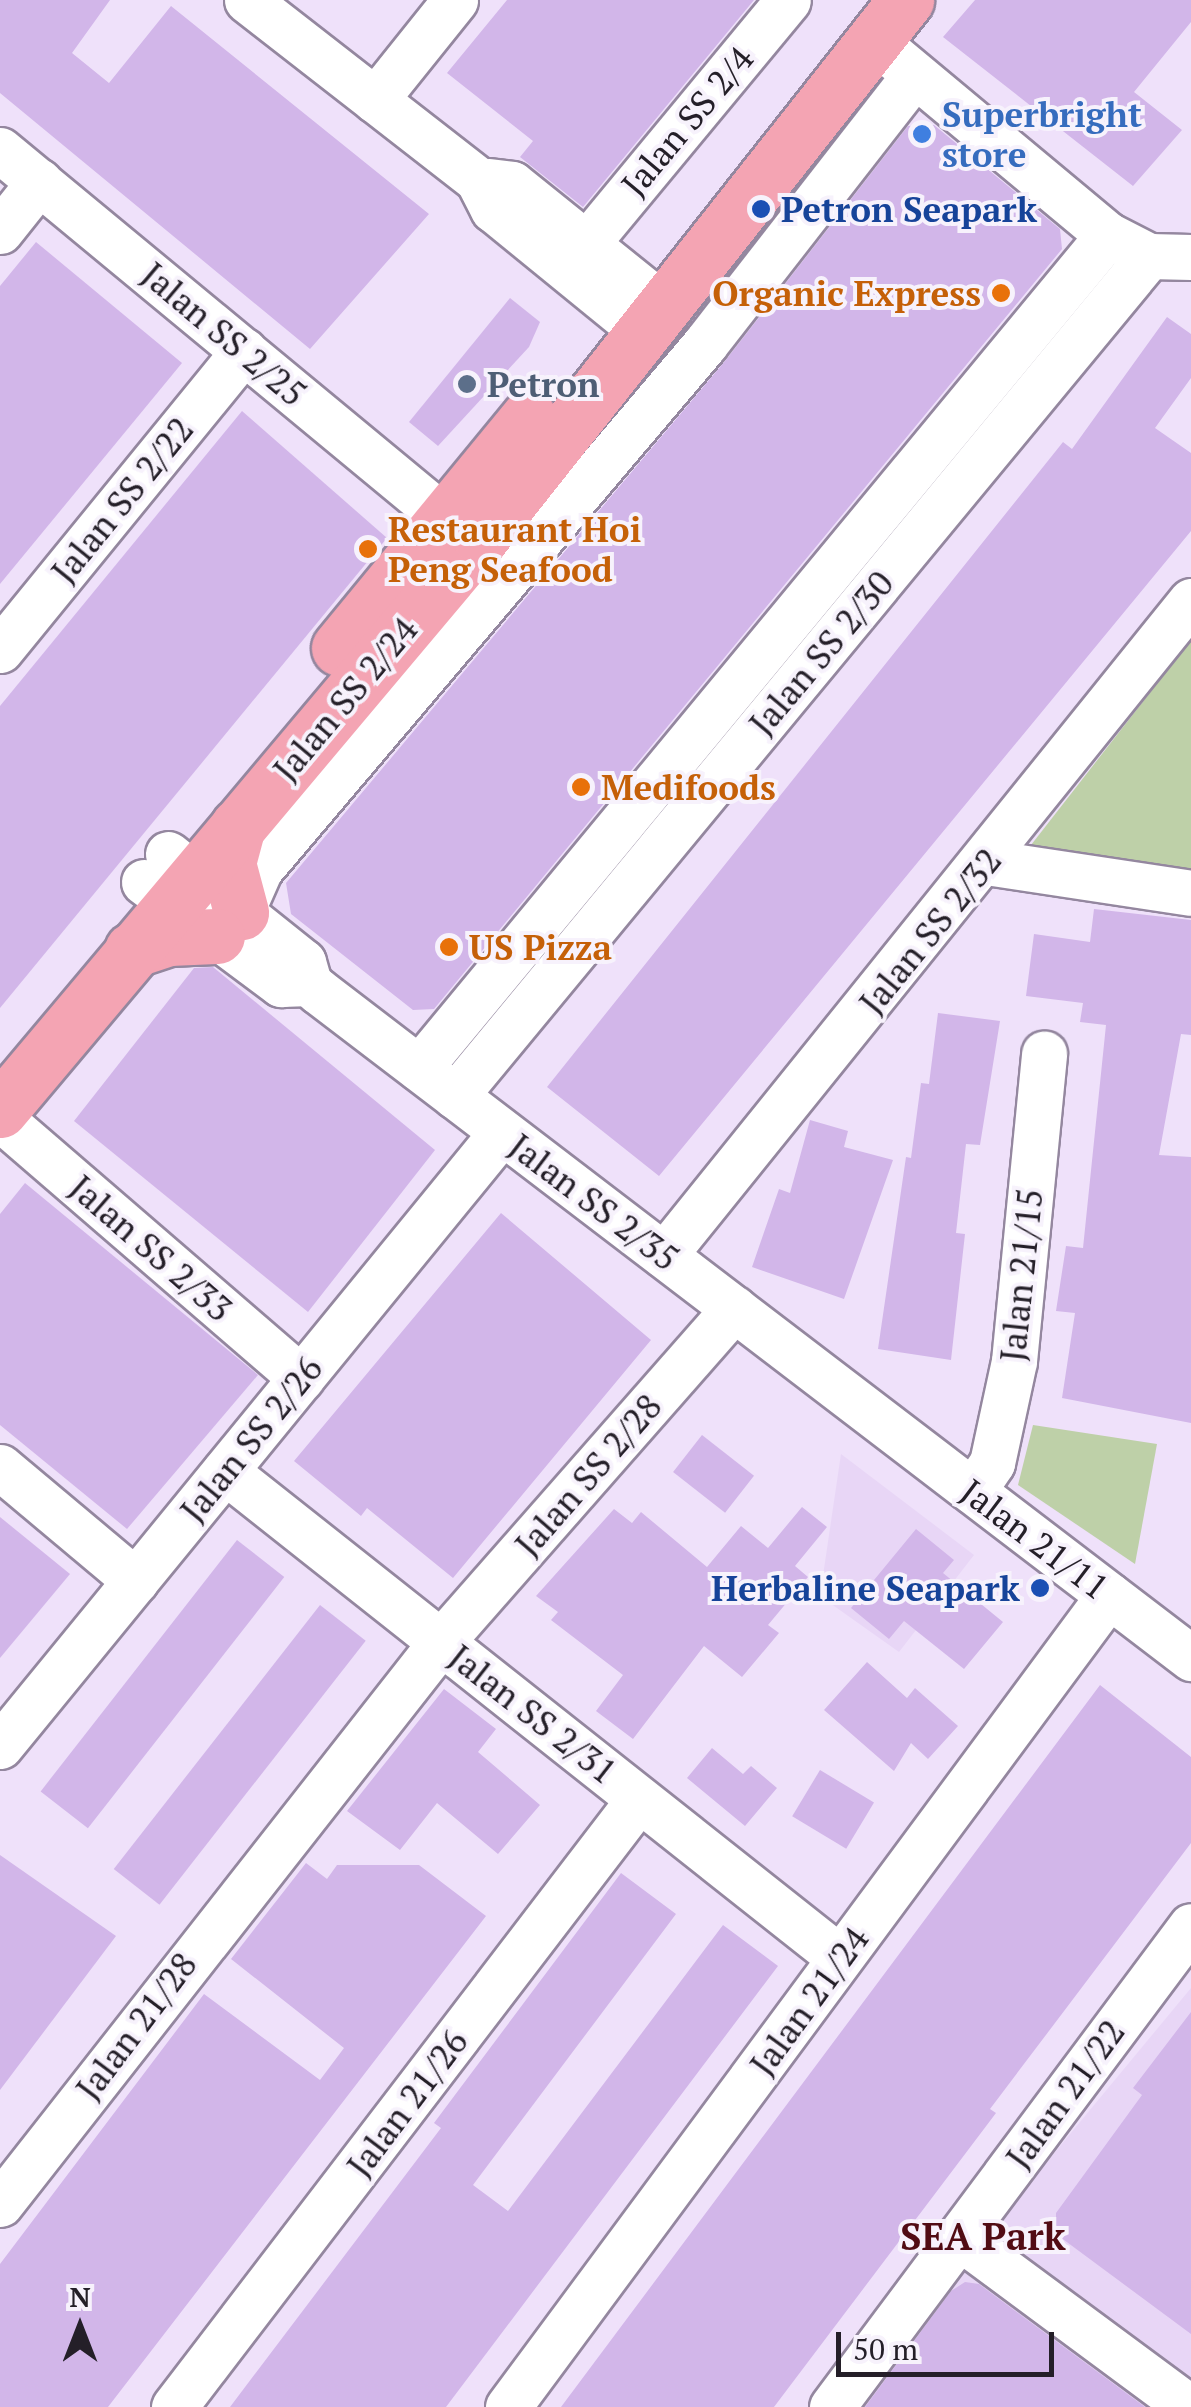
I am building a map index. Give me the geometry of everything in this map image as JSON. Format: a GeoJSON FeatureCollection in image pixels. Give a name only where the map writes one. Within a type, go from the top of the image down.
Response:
{"type":"FeatureCollection","features":[{"type":"Feature","properties":{"kind":"main road","name":"Jalan SS 2/24"},"geometry":{"type":"LineString","coordinates":[[0,1114],[132,950],[170,879],[238,826],[640,308],[882,13]]}},
{"type":"Feature","properties":{"kind":"main road","name":"Jalan SS 2/24"},"geometry":{"type":"LineString","coordinates":[[0,1060],[170,879],[446,519],[640,308]]}},
{"type":"Feature","properties":{"kind":"main road"},"geometry":{"type":"LineString","coordinates":[[132,950],[229,924],[228,863],[238,826]]}},
{"type":"Feature","properties":{"kind":"street"},"geometry":{"type":"LineString","coordinates":[[247,0],[478,180],[493,209],[640,308]]}},
{"type":"Feature","properties":{"kind":"street"},"geometry":{"type":"LineString","coordinates":[[375,100],[455,0]]}},
{"type":"Feature","properties":{"kind":"street","name":"Jalan SS 2/4"},"geometry":{"type":"LineString","coordinates":[[587,243],[788,0]]}},
{"type":"Feature","properties":{"kind":"street"},"geometry":{"type":"LineString","coordinates":[[882,13],[914,76],[1108,234],[1170,256]]}},
{"type":"Feature","properties":{"kind":"street"},"geometry":{"type":"LineString","coordinates":[[229,924],[260,869],[705,344],[914,76]]}},
{"type":"Feature","properties":{"kind":"street","name":"Jalan SS 2/25"},"geometry":{"type":"LineString","coordinates":[[0,150],[446,519]]}},
{"type":"Feature","properties":{"kind":"street"},"geometry":{"type":"LineString","coordinates":[[478,180],[512,184],[587,243],[640,308]]}},
{"type":"Feature","properties":{"kind":"street"},"geometry":{"type":"LineString","coordinates":[[0,231],[40,182]]}},
{"type":"Feature","properties":{"kind":"street"},"geometry":{"type":"LineString","coordinates":[[419,1068],[1108,234]]}},
{"type":"Feature","properties":{"kind":"street","name":"Jalan SS 2/30"},"geometry":{"type":"LineString","coordinates":[[455,1096],[1170,256]]}},
{"type":"Feature","properties":{"kind":"street","name":"Jalan SS 2/22"},"geometry":{"type":"LineString","coordinates":[[0,650],[244,351]]}},
{"type":"Feature","properties":{"kind":"street","name":"Jalan SS 2/32"},"geometry":{"type":"LineString","coordinates":[[664,1256],[987,862],[1191,601]]}},
{"type":"Feature","properties":{"kind":"street"},"geometry":{"type":"LineString","coordinates":[[987,862],[1191,893]]}},
{"type":"Feature","properties":{"kind":"street","name":"Jalan SS 2/35"},"geometry":{"type":"LineString","coordinates":[[170,879],[229,924],[303,962],[308,984],[880,1420]]}},
{"type":"Feature","properties":{"kind":"street","name":"Jalan 21/15"},"geometry":{"type":"LineString","coordinates":[[973,1491],[992,1463],[1014,1361],[1044,1052]]}},
{"type":"Feature","properties":{"kind":"street","name":"Jalan SS 2/33"},"geometry":{"type":"LineString","coordinates":[[0,1114],[301,1378]]}},
{"type":"Feature","properties":{"kind":"street","name":"Jalan SS 2/26"},"geometry":{"type":"LineString","coordinates":[[0,1746],[502,1132]]}},
{"type":"Feature","properties":{"kind":"street","name":"Jalan SS 2/28"},"geometry":{"type":"LineString","coordinates":[[274,1850],[441,1642],[734,1308]]}},
{"type":"Feature","properties":{"kind":"street","name":"Jalan 21/11"},"geometry":{"type":"LineString","coordinates":[[880,1420],[1191,1658]]}},
{"type":"Feature","properties":{"kind":"street"},"geometry":{"type":"LineString","coordinates":[[0,1467],[136,1581]]}},
{"type":"Feature","properties":{"kind":"street","name":"Jalan SS 2/31"},"geometry":{"type":"LineString","coordinates":[[225,1471],[840,1958]]}},
{"type":"Feature","properties":{"kind":"street","name":"Jalan 21/24"},"geometry":{"type":"LineString","coordinates":[[508,2407],[1109,1595]]}},
{"type":"Feature","properties":{"kind":"street","name":"Jalan 21/26"},"geometry":{"type":"LineString","coordinates":[[174,2407],[639,1798]]}},
{"type":"Feature","properties":{"kind":"street","name":"Jalan 21/28"},"geometry":{"type":"LineString","coordinates":[[0,2204],[274,1850]]}},
{"type":"Feature","properties":{"kind":"street","name":"Jalan 21/22"},"geometry":{"type":"LineString","coordinates":[[832,2407],[1191,1926]]}},
{"type":"Feature","properties":{"kind":"street"},"geometry":{"type":"LineString","coordinates":[[967,2227],[1191,2374]]}},
{"type":"Feature","properties":{"kind":"street"},"geometry":{"type":"LineString","coordinates":[[967,2227],[1189,2407]]}},
{"type":"Feature","properties":{"kind":"shaded area"},"geometry":{"type":"Polygon","coordinates":[[[841,1454],[974,1555],[899,1652],[820,1596],[841,1454]]]}},
{"type":"Feature","properties":{"kind":"shaded area"},"geometry":{"type":"Polygon","coordinates":[[[1191,1988],[1191,2407],[852,2407],[955,2273],[1191,1988]]]}},
{"type":"Feature","properties":{"kind":"green space"},"geometry":{"type":"Polygon","coordinates":[[[1191,640],[1191,876],[1024,854],[1191,640]]]}},
{"type":"Feature","properties":{"kind":"green space"},"geometry":{"type":"Polygon","coordinates":[[[1033,1425],[1157,1444],[1135,1564],[1018,1485],[1033,1425]]]}},
{"type":"Feature","properties":{"kind":"building"},"geometry":{"type":"Polygon","coordinates":[[[0,0],[110,0],[72,53],[109,83],[171,6],[429,214],[310,349],[0,93],[0,0]]]}},
{"type":"Feature","properties":{"kind":"building"},"geometry":{"type":"Polygon","coordinates":[[[507,0],[754,0],[583,207],[520,157],[533,141],[447,73],[507,0]]]}},
{"type":"Feature","properties":{"kind":"building"},"geometry":{"type":"Polygon","coordinates":[[[975,0],[1191,0],[1191,22],[1134,92],[1182,130],[1133,186],[943,37],[975,0]]]}},
{"type":"Feature","properties":{"kind":"building"},"geometry":{"type":"Polygon","coordinates":[[[934,125],[1060,229],[1062,249],[434,1009],[413,1010],[291,914],[286,883],[725,361],[908,126],[934,125]]]}},
{"type":"Feature","properties":{"kind":"building"},"geometry":{"type":"Polygon","coordinates":[[[36,242],[182,363],[0,584],[0,286],[36,242]]]}},
{"type":"Feature","properties":{"kind":"building","name":"Petron"},"geometry":{"type":"Polygon","coordinates":[[[510,298],[540,322],[529,347],[438,446],[409,422],[510,298]]]}},
{"type":"Feature","properties":{"kind":"building"},"geometry":{"type":"Polygon","coordinates":[[[1167,317],[1191,334],[1191,378],[1155,428],[1191,453],[1191,531],[659,1176],[547,1087],[1063,442],[1072,449],[1167,317]]]}},
{"type":"Feature","properties":{"kind":"building"},"geometry":{"type":"Polygon","coordinates":[[[242,411],[387,538],[0,1008],[0,706],[242,411]]]}},
{"type":"Feature","properties":{"kind":"building"},"geometry":{"type":"Polygon","coordinates":[[[1094,909],[1191,920],[1191,1035],[1181,1034],[1159,1155],[1191,1157],[1191,1423],[1062,1398],[1075,1313],[1056,1311],[1066,1246],[1083,1248],[1106,1025],[1080,1022],[1083,1003],[1026,996],[1034,934],[1090,942],[1094,909]]]}},
{"type":"Feature","properties":{"kind":"building"},"geometry":{"type":"Polygon","coordinates":[[[213,967],[435,1150],[308,1312],[74,1121],[194,968],[213,967]]]}},
{"type":"Feature","properties":{"kind":"building"},"geometry":{"type":"Polygon","coordinates":[[[938,1013],[1000,1021],[980,1145],[966,1144],[956,1233],[965,1234],[951,1360],[878,1349],[906,1157],[911,1158],[921,1083],[929,1084],[938,1013]]]}},
{"type":"Feature","properties":{"kind":"building"},"geometry":{"type":"Polygon","coordinates":[[[810,1120],[848,1131],[844,1147],[893,1160],[844,1299],[752,1267],[779,1189],[790,1193],[810,1120]]]}},
{"type":"Feature","properties":{"kind":"building"},"geometry":{"type":"Polygon","coordinates":[[[25,1183],[258,1375],[127,1529],[0,1425],[0,1214],[25,1183]]]}},
{"type":"Feature","properties":{"kind":"building"},"geometry":{"type":"Polygon","coordinates":[[[501,1213],[651,1340],[453,1578],[367,1508],[361,1516],[294,1461],[501,1213]]]}},
{"type":"Feature","properties":{"kind":"building"},"geometry":{"type":"Polygon","coordinates":[[[702,1435],[754,1476],[725,1513],[673,1472],[702,1435]]]}},
{"type":"Feature","properties":{"kind":"building"},"geometry":{"type":"Polygon","coordinates":[[[802,1507],[827,1527],[795,1566],[808,1577],[768,1625],[779,1633],[742,1677],[704,1646],[633,1739],[596,1711],[623,1675],[551,1620],[558,1612],[536,1596],[614,1509],[632,1523],[641,1512],[707,1567],[741,1526],[768,1548],[802,1507]]]}},
{"type":"Feature","properties":{"kind":"building"},"geometry":{"type":"Polygon","coordinates":[[[0,1517],[70,1574],[0,1658],[0,1517]]]}},
{"type":"Feature","properties":{"kind":"building"},"geometry":{"type":"Polygon","coordinates":[[[916,1529],[954,1560],[943,1573],[1003,1622],[964,1669],[904,1621],[889,1639],[851,1608],[916,1529]]]}},
{"type":"Feature","properties":{"kind":"building"},"geometry":{"type":"Polygon","coordinates":[[[237,1540],[284,1577],[88,1828],[41,1791],[237,1540]]]}},
{"type":"Feature","properties":{"kind":"building"},"geometry":{"type":"Polygon","coordinates":[[[320,1605],[366,1641],[159,1905],[114,1869],[320,1605]]]}},
{"type":"Feature","properties":{"kind":"building"},"geometry":{"type":"Polygon","coordinates":[[[867,1662],[907,1698],[915,1688],[958,1726],[928,1759],[911,1743],[894,1771],[824,1710],[867,1662]]]}},
{"type":"Feature","properties":{"kind":"building"},"geometry":{"type":"Polygon","coordinates":[[[1100,1685],[1191,1757],[1191,1843],[990,2109],[996,2113],[774,2407],[561,2407],[1100,1685]]]}},
{"type":"Feature","properties":{"kind":"building"},"geometry":{"type":"Polygon","coordinates":[[[444,1689],[496,1729],[478,1752],[540,1805],[498,1854],[437,1803],[400,1850],[347,1811],[444,1689]]]}},
{"type":"Feature","properties":{"kind":"building"},"geometry":{"type":"Polygon","coordinates":[[[712,1748],[743,1774],[751,1766],[777,1788],[745,1826],[687,1778],[712,1748]]]}},
{"type":"Feature","properties":{"kind":"building"},"geometry":{"type":"Polygon","coordinates":[[[820,1770],[874,1802],[846,1849],[792,1816],[820,1770]]]}},
{"type":"Feature","properties":{"kind":"building"},"geometry":{"type":"Polygon","coordinates":[[[0,1855],[116,1936],[0,2090],[0,1855]]]}},
{"type":"Feature","properties":{"kind":"building"},"geometry":{"type":"Polygon","coordinates":[[[306,1863],[327,1879],[337,1865],[419,1865],[486,1916],[108,2407],[0,2407],[0,2264],[204,1994],[320,2080],[344,2048],[231,1959],[306,1863]]]}},
{"type":"Feature","properties":{"kind":"building"},"geometry":{"type":"Polygon","coordinates":[[[621,1873],[676,1914],[473,2185],[508,2211],[723,1925],[778,1966],[446,2407],[230,2407],[441,2128],[434,2123],[621,1873]]]}},
{"type":"Feature","properties":{"kind":"building"},"geometry":{"type":"Polygon","coordinates":[[[1191,2012],[1191,2334],[1056,2234],[1056,2213],[1142,2095],[1133,2088],[1191,2012]]]}},
{"type":"Feature","properties":{"kind":"building"},"geometry":{"type":"Polygon","coordinates":[[[965,2282],[979,2284],[1145,2407],[865,2407],[951,2291],[965,2282]]]}},
{"type":"Feature","properties":{"kind":"place","name":"Superbright store"},"geometry":{"type":"Point","coordinates":[922,134]}},
{"type":"Feature","properties":{"kind":"place","name":"Petron Seapark"},"geometry":{"type":"Point","coordinates":[761,209]}},
{"type":"Feature","properties":{"kind":"place","name":"Organic Express"},"geometry":{"type":"Point","coordinates":[1001,293]}},
{"type":"Feature","properties":{"kind":"place","name":"Petron"},"geometry":{"type":"Point","coordinates":[467,384]}},
{"type":"Feature","properties":{"kind":"place","name":"Restaurant Hoi Peng Seafood"},"geometry":{"type":"Point","coordinates":[368,549]}},
{"type":"Feature","properties":{"kind":"place","name":"Medifoods"},"geometry":{"type":"Point","coordinates":[581,787]}},
{"type":"Feature","properties":{"kind":"place","name":"US Pizza"},"geometry":{"type":"Point","coordinates":[449,947]}},
{"type":"Feature","properties":{"kind":"place","name":"Herbaline Seapark"},"geometry":{"type":"Point","coordinates":[1040,1588]}},
{"type":"Feature","properties":{"kind":"district","name":"SEA Park"},"geometry":{"type":"Point","coordinates":[983,2237]}}]}
